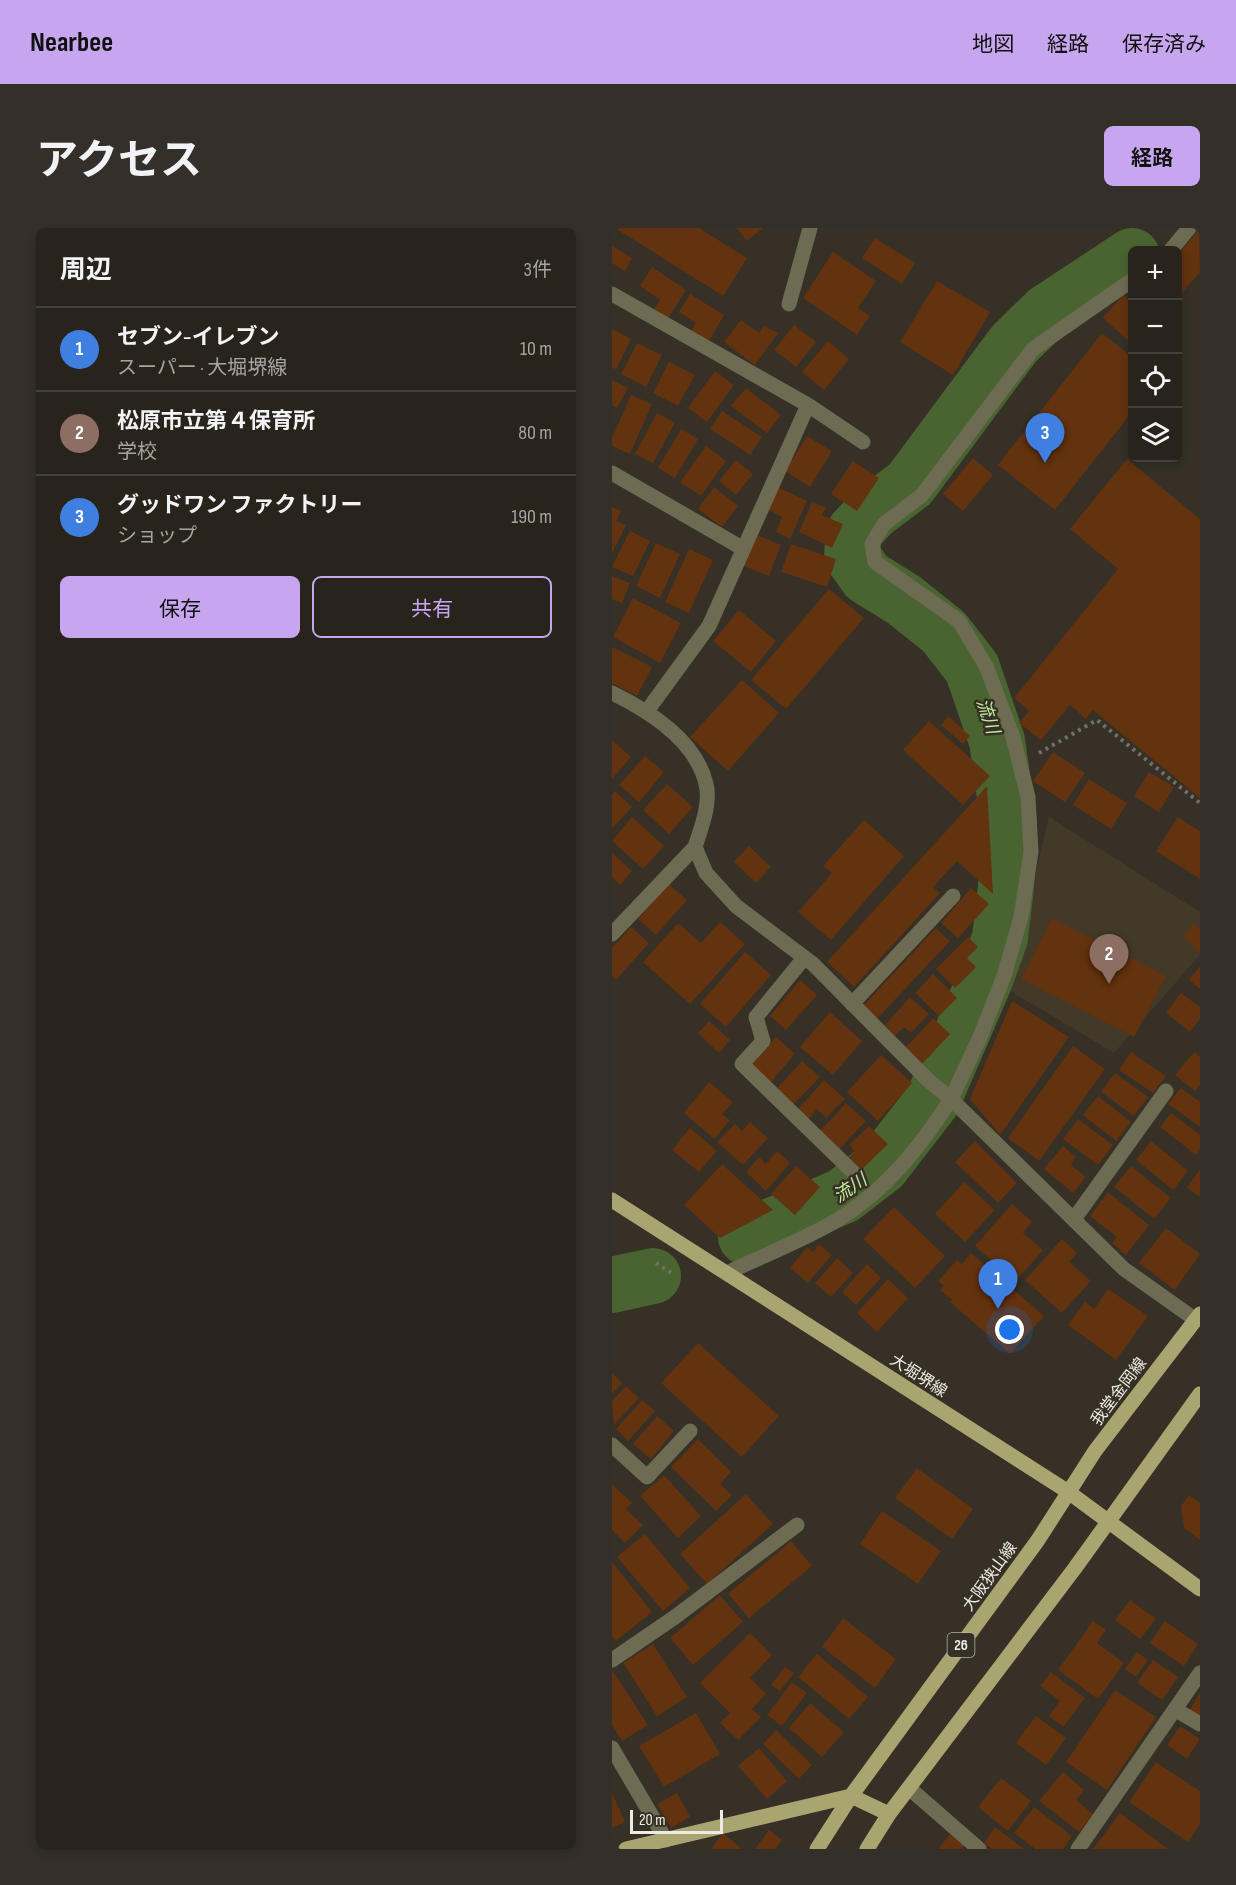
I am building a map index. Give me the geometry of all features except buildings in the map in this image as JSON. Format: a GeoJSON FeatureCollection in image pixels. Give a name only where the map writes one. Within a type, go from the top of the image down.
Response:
{"type":"FeatureCollection","features":[{"type":"Feature","properties":{"kind":"main road","name":"大堀堺線"},"geometry":{"type":"LineString","coordinates":[[612,1200],[1067,1491],[1200,1589]]}},
{"type":"Feature","properties":{"kind":"main road","name":"我堂金岡線"},"geometry":{"type":"LineString","coordinates":[[1067,1491],[1198,1317]]}},
{"type":"Feature","properties":{"kind":"main road"},"geometry":{"type":"LineString","coordinates":[[867,1849],[889,1814],[1075,1568],[1200,1394]]}},
{"type":"Feature","properties":{"kind":"main road","name":"大阪狭山線"},"geometry":{"type":"LineString","coordinates":[[817,1849],[851,1796],[1038,1540],[1067,1491]]}},
{"type":"Feature","properties":{"kind":"main road"},"geometry":{"type":"LineString","coordinates":[[626,1849],[851,1796],[889,1814]]}},
{"type":"Feature","properties":{"kind":"street"},"geometry":{"type":"LineString","coordinates":[[789,304],[810,228]]}},
{"type":"Feature","properties":{"kind":"street"},"geometry":{"type":"LineString","coordinates":[[1176,246],[1182,241],[1189,228]]}},
{"type":"Feature","properties":{"kind":"street"},"geometry":{"type":"LineString","coordinates":[[727,1273],[838,1219],[876,1192],[902,1166],[930,1132],[980,1037],[1004,976],[1021,917],[1031,852],[1028,797],[1013,737],[986,666],[958,621],[875,562],[872,544],[885,524],[922,495],[1034,349],[1128,283]]}},
{"type":"Feature","properties":{"kind":"street"},"geometry":{"type":"LineString","coordinates":[[612,294],[808,405],[863,442]]}},
{"type":"Feature","properties":{"kind":"street"},"geometry":{"type":"LineString","coordinates":[[647,711],[709,626],[808,405]]}},
{"type":"Feature","properties":{"kind":"street"},"geometry":{"type":"LineString","coordinates":[[612,473],[742,548]]}},
{"type":"Feature","properties":{"kind":"street"},"geometry":{"type":"LineString","coordinates":[[612,693],[647,711],[694,756],[707,784],[705,814],[695,847],[612,934]]}},
{"type":"Feature","properties":{"kind":"street"},"geometry":{"type":"LineString","coordinates":[[695,847],[706,873],[736,906],[804,958],[1124,1269],[1198,1317]]}},
{"type":"Feature","properties":{"kind":"street"},"geometry":{"type":"LineString","coordinates":[[852,1004],[953,896]]}},
{"type":"Feature","properties":{"kind":"street"},"geometry":{"type":"LineString","coordinates":[[804,958],[756,1017],[763,1041],[742,1064],[854,1173]]}},
{"type":"Feature","properties":{"kind":"street"},"geometry":{"type":"LineString","coordinates":[[1074,1219],[1166,1091]]}},
{"type":"Feature","properties":{"kind":"street"},"geometry":{"type":"LineString","coordinates":[[612,1445],[647,1477],[690,1431]]}},
{"type":"Feature","properties":{"kind":"street"},"geometry":{"type":"LineString","coordinates":[[612,1660],[675,1617],[797,1526]]}},
{"type":"Feature","properties":{"kind":"street"},"geometry":{"type":"LineString","coordinates":[[1078,1849],[1200,1673]]}},
{"type":"Feature","properties":{"kind":"street"},"geometry":{"type":"LineString","coordinates":[[1176,1710],[1200,1724]]}},
{"type":"Feature","properties":{"kind":"street"},"geometry":{"type":"LineString","coordinates":[[612,1748],[666,1840]]}},
{"type":"Feature","properties":{"kind":"street"},"geometry":{"type":"LineString","coordinates":[[909,1788],[979,1849]]}},
{"type":"Feature","properties":{"kind":"path"},"geometry":{"type":"LineString","coordinates":[[1020,764],[1097,720],[1200,802]]}},
{"type":"Feature","properties":{"kind":"path"},"geometry":{"type":"LineString","coordinates":[[656,1263],[673,1274]]}},
{"type":"Feature","properties":{"kind":"shaded area"},"geometry":{"type":"Polygon","coordinates":[[[1049,817],[1200,912],[1200,955],[1114,1053],[1007,989],[1049,817]]]}},
{"type":"Feature","properties":{"kind":"waterway","name":"流川"},"geometry":{"type":"LineString","coordinates":[[746,1237],[843,1196],[882,1166],[933,1100],[984,982],[1000,938],[1006,887],[1009,824],[997,741],[972,668],[944,632],[904,600],[867,577],[852,556],[854,532],[873,512],[910,484],[1014,344],[1047,312],[1128,259]]}},
{"type":"Feature","properties":{"kind":"waterway","name":"流川"},"geometry":{"type":"LineString","coordinates":[[612,1285],[653,1276]]}},
{"type":"Feature","properties":{"kind":"place","name":"グッドワン ファクトリー"},"geometry":{"type":"Point","coordinates":[1045,463]}},
{"type":"Feature","properties":{"kind":"place","name":"松原市立第４保育所"},"geometry":{"type":"Point","coordinates":[1109,984]}},
{"type":"Feature","properties":{"kind":"place","name":"セブン-イレブン"},"geometry":{"type":"Point","coordinates":[998,1309]}}]}
